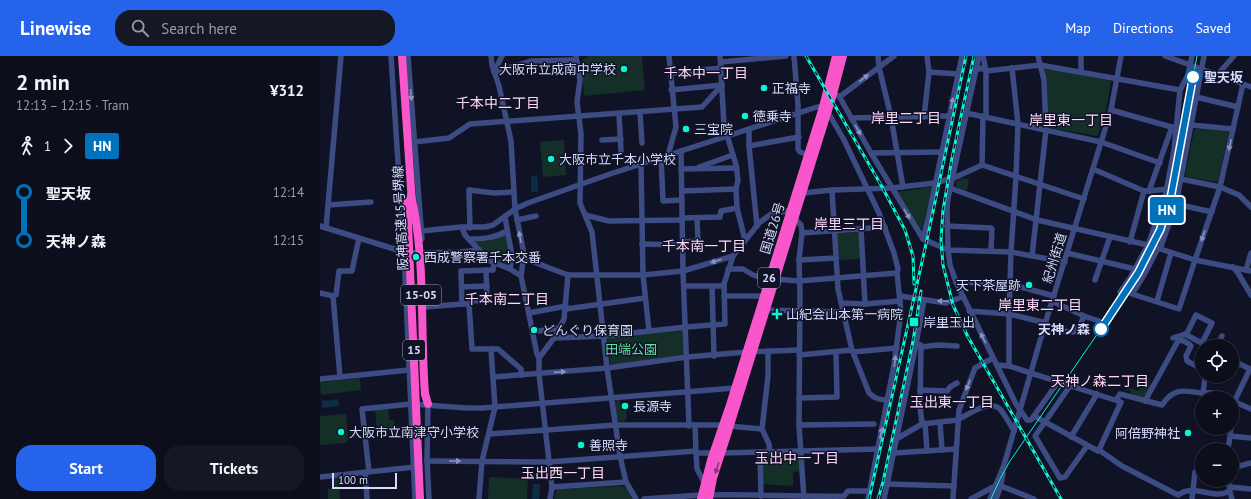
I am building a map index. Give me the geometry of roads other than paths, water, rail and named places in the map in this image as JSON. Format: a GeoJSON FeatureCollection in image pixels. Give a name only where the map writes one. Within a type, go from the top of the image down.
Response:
{"type":"FeatureCollection","features":[{"type":"Feature","properties":{"kind":"highway","name":"阪神高速15号堺線"},"geometry":{"type":"LineString","coordinates":[[397,56],[407,201],[420,499]]}},
{"type":"Feature","properties":{"kind":"highway","name":"阪神高速15号堺線"},"geometry":{"type":"LineString","coordinates":[[402,56],[411,196],[425,499]]}},
{"type":"Feature","properties":{"kind":"highway","name":"国道26号"},"geometry":{"type":"LineString","coordinates":[[705,497],[749,352],[764,296],[772,279],[803,193],[826,110],[836,56]]}},
{"type":"Feature","properties":{"kind":"highway","name":"国道26号"},"geometry":{"type":"LineString","coordinates":[[726,426],[735,388],[766,310],[772,279],[808,155],[826,110],[836,95],[843,56]]}},
{"type":"Feature","properties":{"kind":"highway","name":"15-05"},"geometry":{"type":"LineString","coordinates":[[411,196],[416,217],[419,246],[425,394],[428,404]]}},
{"type":"Feature","properties":{"kind":"highway","name":"国道26号"},"geometry":{"type":"LineString","coordinates":[[705,497],[704,482],[718,453]]}},
{"type":"Feature","properties":{"kind":"street"},"geometry":{"type":"LineString","coordinates":[[326,228],[341,56]]}},
{"type":"Feature","properties":{"kind":"street"},"geometry":{"type":"LineString","coordinates":[[391,56],[404,252],[415,467],[415,499]]}},
{"type":"Feature","properties":{"kind":"street"},"geometry":{"type":"LineString","coordinates":[[408,56],[421,231],[428,404],[429,499]]}},
{"type":"Feature","properties":{"kind":"street"},"geometry":{"type":"LineString","coordinates":[[491,56],[492,65],[508,121],[511,141],[515,209],[524,254],[521,276],[539,358],[539,374],[552,487],[550,499]]}},
{"type":"Feature","properties":{"kind":"street"},"geometry":{"type":"LineString","coordinates":[[494,72],[502,56]]}},
{"type":"Feature","properties":{"kind":"street"},"geometry":{"type":"LineString","coordinates":[[668,155],[676,127],[671,90],[669,56]]}},
{"type":"Feature","properties":{"kind":"street"},"geometry":{"type":"LineString","coordinates":[[670,73],[721,62],[786,56]]}},
{"type":"Feature","properties":{"kind":"street"},"geometry":{"type":"LineString","coordinates":[[794,56],[798,113],[798,149],[800,152],[808,155]]}},
{"type":"Feature","properties":{"kind":"street"},"geometry":{"type":"LineString","coordinates":[[878,56],[879,67],[891,117],[903,187]]}},
{"type":"Feature","properties":{"kind":"street"},"geometry":{"type":"LineString","coordinates":[[894,56],[836,95],[923,239],[948,250],[1011,252],[1065,262]]}},
{"type":"Feature","properties":{"kind":"street"},"geometry":{"type":"LineString","coordinates":[[924,117],[929,72],[927,56]]}},
{"type":"Feature","properties":{"kind":"street"},"geometry":{"type":"LineString","coordinates":[[923,239],[962,56]]}},
{"type":"Feature","properties":{"kind":"street"},"geometry":{"type":"LineString","coordinates":[[978,56],[952,178],[947,209],[950,265],[962,297],[1016,404],[1027,420],[1031,420],[1058,382]]}},
{"type":"Feature","properties":{"kind":"street"},"geometry":{"type":"LineString","coordinates":[[982,165],[986,71],[983,56]]}},
{"type":"Feature","properties":{"kind":"street"},"geometry":{"type":"LineString","coordinates":[[1032,256],[1046,130],[1044,80],[1038,56]]}},
{"type":"Feature","properties":{"kind":"street"},"geometry":{"type":"LineString","coordinates":[[1081,56],[1081,72]]}},
{"type":"Feature","properties":{"kind":"street","name":"紀州街道"},"geometry":{"type":"LineString","coordinates":[[996,499],[998,486],[1045,325],[1111,110],[1121,56]]}},
{"type":"Feature","properties":{"kind":"street"},"geometry":{"type":"LineString","coordinates":[[1165,56],[1251,87]]}},
{"type":"Feature","properties":{"kind":"street"},"geometry":{"type":"LineString","coordinates":[[1120,292],[1148,245],[1158,219],[1167,189],[1174,150],[1174,128],[1180,90],[1188,75],[1192,56]]}},
{"type":"Feature","properties":{"kind":"street"},"geometry":{"type":"LineString","coordinates":[[1204,56],[1176,204],[1159,248],[1132,294],[1179,309],[1194,260],[1220,187],[1243,84]]}},
{"type":"Feature","properties":{"kind":"street"},"geometry":{"type":"LineString","coordinates":[[1217,75],[1234,56]]}},
{"type":"Feature","properties":{"kind":"street"},"geometry":{"type":"LineString","coordinates":[[494,72],[532,61],[576,58],[580,80],[577,102],[581,134],[580,203],[592,232],[607,368],[620,456],[626,482],[636,499]]}},
{"type":"Feature","properties":{"kind":"street"},"geometry":{"type":"LineString","coordinates":[[721,62],[724,126],[737,168],[737,208],[745,240]]}},
{"type":"Feature","properties":{"kind":"street"},"geometry":{"type":"LineString","coordinates":[[975,70],[982,68],[986,71],[1040,65],[1180,90]]}},
{"type":"Feature","properties":{"kind":"street"},"geometry":{"type":"LineString","coordinates":[[1009,366],[1011,252],[1018,124],[1012,68]]}},
{"type":"Feature","properties":{"kind":"street"},"geometry":{"type":"LineString","coordinates":[[929,72],[958,74]]}},
{"type":"Feature","properties":{"kind":"street"},"geometry":{"type":"LineString","coordinates":[[414,142],[449,138],[470,124],[702,108],[722,85]]}},
{"type":"Feature","properties":{"kind":"street"},"geometry":{"type":"LineString","coordinates":[[671,90],[722,85]]}},
{"type":"Feature","properties":{"kind":"street"},"geometry":{"type":"LineString","coordinates":[[1196,97],[1238,107]]}},
{"type":"Feature","properties":{"kind":"street"},"geometry":{"type":"LineString","coordinates":[[421,231],[462,227],[485,227],[505,217],[515,209],[581,184],[817,107],[826,110],[844,140],[879,212],[898,269],[897,273],[901,312],[897,348],[868,499]]}},
{"type":"Feature","properties":{"kind":"street"},"geometry":{"type":"LineString","coordinates":[[1111,110],[1174,128]]}},
{"type":"Feature","properties":{"kind":"street"},"geometry":{"type":"LineString","coordinates":[[640,112],[642,143]]}},
{"type":"Feature","properties":{"kind":"street"},"geometry":{"type":"LineString","coordinates":[[966,113],[1101,142],[1160,163]]}},
{"type":"Feature","properties":{"kind":"street"},"geometry":{"type":"LineString","coordinates":[[619,114],[621,151]]}},
{"type":"Feature","properties":{"kind":"street"},"geometry":{"type":"LineString","coordinates":[[851,118],[949,116]]}},
{"type":"Feature","properties":{"kind":"street"},"geometry":{"type":"LineString","coordinates":[[1191,125],[1233,128]]}},
{"type":"Feature","properties":{"kind":"street"},"geometry":{"type":"LineString","coordinates":[[1130,242],[1147,191],[1174,128]]}},
{"type":"Feature","properties":{"kind":"street"},"geometry":{"type":"LineString","coordinates":[[749,129],[749,146],[757,226]]}},
{"type":"Feature","properties":{"kind":"street"},"geometry":{"type":"LineString","coordinates":[[749,146],[799,137]]}},
{"type":"Feature","properties":{"kind":"street"},"geometry":{"type":"LineString","coordinates":[[602,140],[620,138]]}},
{"type":"Feature","properties":{"kind":"street"},"geometry":{"type":"LineString","coordinates":[[681,151],[682,243],[687,357],[688,426]]}},
{"type":"Feature","properties":{"kind":"street"},"geometry":{"type":"LineString","coordinates":[[871,153],[942,152]]}},
{"type":"Feature","properties":{"kind":"street"},"geometry":{"type":"LineString","coordinates":[[693,169],[733,155]]}},
{"type":"Feature","properties":{"kind":"street"},"geometry":{"type":"LineString","coordinates":[[662,157],[663,200],[682,200]]}},
{"type":"Feature","properties":{"kind":"street"},"geometry":{"type":"LineString","coordinates":[[641,164],[643,275],[649,331]]}},
{"type":"Feature","properties":{"kind":"street"},"geometry":{"type":"LineString","coordinates":[[803,193],[832,190],[867,190],[935,183],[952,178],[982,165],[1084,199]]}},
{"type":"Feature","properties":{"kind":"street"},"geometry":{"type":"LineString","coordinates":[[681,169],[737,168]]}},
{"type":"Feature","properties":{"kind":"street"},"geometry":{"type":"LineString","coordinates":[[1093,169],[1147,191],[1167,189]]}},
{"type":"Feature","properties":{"kind":"street"},"geometry":{"type":"LineString","coordinates":[[1168,182],[1181,178],[1220,187],[1239,195],[1251,207]]}},
{"type":"Feature","properties":{"kind":"street"},"geometry":{"type":"LineString","coordinates":[[950,188],[1037,220],[1148,245],[1194,260],[1248,270],[1251,253]]}},
{"type":"Feature","properties":{"kind":"street"},"geometry":{"type":"LineString","coordinates":[[682,191],[736,189]]}},
{"type":"Feature","properties":{"kind":"street"},"geometry":{"type":"LineString","coordinates":[[470,228],[469,190],[494,193],[514,192]]}},
{"type":"Feature","properties":{"kind":"street"},"geometry":{"type":"LineString","coordinates":[[832,190],[837,278],[842,312],[852,351],[869,392],[874,398],[888,400]]}},
{"type":"Feature","properties":{"kind":"street"},"geometry":{"type":"LineString","coordinates":[[328,206],[371,202]]}},
{"type":"Feature","properties":{"kind":"street"},"geometry":{"type":"LineString","coordinates":[[1176,204],[1212,212]]}},
{"type":"Feature","properties":{"kind":"street"},"geometry":{"type":"LineString","coordinates":[[585,215],[609,221],[642,221],[720,217],[721,211],[737,208]]}},
{"type":"Feature","properties":{"kind":"street"},"geometry":{"type":"LineString","coordinates":[[554,338],[604,336],[725,324],[724,286],[733,256],[757,226],[771,214],[791,210]]}},
{"type":"Feature","properties":{"kind":"street"},"geometry":{"type":"LineString","coordinates":[[517,220],[536,216]]}},
{"type":"Feature","properties":{"kind":"street"},"geometry":{"type":"LineString","coordinates":[[505,217],[512,256],[510,269]]}},
{"type":"Feature","properties":{"kind":"street"},"geometry":{"type":"LineString","coordinates":[[642,244],[698,241],[697,218]]}},
{"type":"Feature","properties":{"kind":"street"},"geometry":{"type":"LineString","coordinates":[[795,218],[801,226],[802,232],[799,260],[799,425],[804,498]]}},
{"type":"Feature","properties":{"kind":"street"},"geometry":{"type":"LineString","coordinates":[[320,226],[404,252],[460,252],[479,250]]}},
{"type":"Feature","properties":{"kind":"street"},"geometry":{"type":"LineString","coordinates":[[947,226],[991,228],[991,251]]}},
{"type":"Feature","properties":{"kind":"street"},"geometry":{"type":"LineString","coordinates":[[462,227],[465,235],[485,259],[510,269],[521,276]]}},
{"type":"Feature","properties":{"kind":"street"},"geometry":{"type":"LineString","coordinates":[[802,232],[884,227]]}},
{"type":"Feature","properties":{"kind":"street"},"geometry":{"type":"LineString","coordinates":[[860,229],[865,304]]}},
{"type":"Feature","properties":{"kind":"street"},"geometry":{"type":"LineString","coordinates":[[469,239],[488,238],[507,231]]}},
{"type":"Feature","properties":{"kind":"street"},"geometry":{"type":"LineString","coordinates":[[1095,280],[1110,237]]}},
{"type":"Feature","properties":{"kind":"street"},"geometry":{"type":"LineString","coordinates":[[340,377],[333,296],[336,295],[339,271],[352,271],[359,238]]}},
{"type":"Feature","properties":{"kind":"street"},"geometry":{"type":"LineString","coordinates":[[1067,253],[1135,269]]}},
{"type":"Feature","properties":{"kind":"street"},"geometry":{"type":"LineString","coordinates":[[1157,301],[1171,253]]}},
{"type":"Feature","properties":{"kind":"street"},"geometry":{"type":"LineString","coordinates":[[512,256],[523,258],[568,275],[596,276],[643,275],[683,271],[733,256]]}},
{"type":"Feature","properties":{"kind":"street"},"geometry":{"type":"LineString","coordinates":[[799,260],[836,258]]}},
{"type":"Feature","properties":{"kind":"street"},"geometry":{"type":"LineString","coordinates":[[462,304],[461,270],[493,270],[494,263]]}},
{"type":"Feature","properties":{"kind":"street"},"geometry":{"type":"LineString","coordinates":[[1233,268],[1238,273],[1251,295]]}},
{"type":"Feature","properties":{"kind":"street"},"geometry":{"type":"LineString","coordinates":[[728,269],[743,269],[753,275],[772,279],[799,281],[897,273]]}},
{"type":"Feature","properties":{"kind":"street"},"geometry":{"type":"LineString","coordinates":[[424,307],[469,304],[471,301],[489,300],[486,270]]}},
{"type":"Feature","properties":{"kind":"street"},"geometry":{"type":"LineString","coordinates":[[539,358],[554,338],[564,319],[568,275]]}},
{"type":"Feature","properties":{"kind":"street"},"geometry":{"type":"LineString","coordinates":[[956,282],[1010,284],[1054,296]]}},
{"type":"Feature","properties":{"kind":"street"},"geometry":{"type":"LineString","coordinates":[[462,287],[487,286]]}},
{"type":"Feature","properties":{"kind":"street"},"geometry":{"type":"LineString","coordinates":[[684,286],[724,286]]}},
{"type":"Feature","properties":{"kind":"street"},"geometry":{"type":"LineString","coordinates":[[712,286],[714,356]]}},
{"type":"Feature","properties":{"kind":"street"},"geometry":{"type":"LineString","coordinates":[[320,293],[333,296]]}},
{"type":"Feature","properties":{"kind":"street"},"geometry":{"type":"LineString","coordinates":[[724,296],[764,296]]}},
{"type":"Feature","properties":{"kind":"street"},"geometry":{"type":"LineString","coordinates":[[841,303],[865,304],[900,299],[946,302],[962,297]]}},
{"type":"Feature","properties":{"kind":"street"},"geometry":{"type":"LineString","coordinates":[[529,313],[566,307],[645,298]]}},
{"type":"Feature","properties":{"kind":"street"},"geometry":{"type":"LineString","coordinates":[[884,499],[886,484],[919,345],[924,300]]}},
{"type":"Feature","properties":{"kind":"street"},"geometry":{"type":"LineString","coordinates":[[1056,303],[1099,321]]}},
{"type":"Feature","properties":{"kind":"street"},"geometry":{"type":"LineString","coordinates":[[469,304],[472,349],[498,349],[521,369],[522,375]]}},
{"type":"Feature","properties":{"kind":"street"},"geometry":{"type":"LineString","coordinates":[[766,310],[842,312]]}},
{"type":"Feature","properties":{"kind":"street"},"geometry":{"type":"LineString","coordinates":[[969,311],[1009,314],[1059,331],[1074,332],[1080,325],[1084,316]]}},
{"type":"Feature","properties":{"kind":"street"},"geometry":{"type":"LineString","coordinates":[[1186,335],[1196,315],[1212,323],[1206,339]]}},
{"type":"Feature","properties":{"kind":"street"},"geometry":{"type":"LineString","coordinates":[[538,331],[559,328]]}},
{"type":"Feature","properties":{"kind":"street"},"geometry":{"type":"LineString","coordinates":[[1172,338],[1179,335],[1186,335],[1195,340]]}},
{"type":"Feature","properties":{"kind":"street"},"geometry":{"type":"LineString","coordinates":[[1145,401],[1178,341],[1182,340],[1190,344],[1191,346],[1186,356],[1187,362],[1195,366]]}},
{"type":"Feature","properties":{"kind":"street"},"geometry":{"type":"LineString","coordinates":[[919,345],[957,346]]}},
{"type":"Feature","properties":{"kind":"street"},"geometry":{"type":"LineString","coordinates":[[919,345],[920,411],[927,451]]}},
{"type":"Feature","properties":{"kind":"street"},"geometry":{"type":"LineString","coordinates":[[493,377],[607,368],[687,357],[749,352],[836,352],[897,348]]}},
{"type":"Feature","properties":{"kind":"street"},"geometry":{"type":"LineString","coordinates":[[479,499],[482,461],[495,407],[491,349]]}},
{"type":"Feature","properties":{"kind":"street"},"geometry":{"type":"LineString","coordinates":[[768,351],[768,378],[762,429],[769,444],[770,452]]}},
{"type":"Feature","properties":{"kind":"street"},"geometry":{"type":"LineString","coordinates":[[799,398],[837,397],[836,352]]}},
{"type":"Feature","properties":{"kind":"street"},"geometry":{"type":"LineString","coordinates":[[953,499],[959,410],[975,368],[993,358]]}},
{"type":"Feature","properties":{"kind":"street"},"geometry":{"type":"LineString","coordinates":[[1239,364],[1250,369],[1249,374],[1239,392]]}},
{"type":"Feature","properties":{"kind":"street"},"geometry":{"type":"LineString","coordinates":[[997,365],[1009,366],[1121,402],[1099,450]]}},
{"type":"Feature","properties":{"kind":"street"},"geometry":{"type":"LineString","coordinates":[[320,379],[409,370]]}},
{"type":"Feature","properties":{"kind":"street"},"geometry":{"type":"LineString","coordinates":[[920,390],[946,391],[957,383]]}},
{"type":"Feature","properties":{"kind":"street"},"geometry":{"type":"LineString","coordinates":[[1070,386],[1035,436],[1060,478],[1064,477],[1086,446]]}},
{"type":"Feature","properties":{"kind":"street"},"geometry":{"type":"LineString","coordinates":[[367,499],[367,472],[362,409],[411,404],[428,404],[467,408],[495,407],[735,388]]}},
{"type":"Feature","properties":{"kind":"street"},"geometry":{"type":"LineString","coordinates":[[1116,400],[1120,394],[1162,405],[1172,394],[1180,391],[1195,391]]}},
{"type":"Feature","properties":{"kind":"street"},"geometry":{"type":"LineString","coordinates":[[1071,437],[1097,394]]}},
{"type":"Feature","properties":{"kind":"street"},"geometry":{"type":"LineString","coordinates":[[1239,403],[1251,409]]}},
{"type":"Feature","properties":{"kind":"street"},"geometry":{"type":"LineString","coordinates":[[898,438],[923,423],[958,420],[978,409],[987,406],[1000,409],[1014,431]]}},
{"type":"Feature","properties":{"kind":"street"},"geometry":{"type":"LineString","coordinates":[[1034,416],[1086,446],[1098,452],[1099,450],[1122,466],[1178,495],[1187,490],[1223,494],[1230,489],[1251,489]]}},
{"type":"Feature","properties":{"kind":"street"},"geometry":{"type":"LineString","coordinates":[[940,422],[942,450]]}},
{"type":"Feature","properties":{"kind":"street"},"geometry":{"type":"LineString","coordinates":[[799,425],[874,424]]}},
{"type":"Feature","properties":{"kind":"street"},"geometry":{"type":"LineString","coordinates":[[489,434],[616,425],[695,425],[762,429]]}},
{"type":"Feature","properties":{"kind":"street"},"geometry":{"type":"LineString","coordinates":[[695,425],[697,469],[704,482]]}},
{"type":"Feature","properties":{"kind":"street"},"geometry":{"type":"LineString","coordinates":[[1229,443],[1230,436],[1251,438]]}},
{"type":"Feature","properties":{"kind":"street"},"geometry":{"type":"LineString","coordinates":[[428,461],[549,462],[696,452],[718,453],[878,449]]}},
{"type":"Feature","properties":{"kind":"street"},"geometry":{"type":"LineString","coordinates":[[894,453],[956,449]]}},
{"type":"Feature","properties":{"kind":"street"},"geometry":{"type":"LineString","coordinates":[[760,452],[761,495]]}},
{"type":"Feature","properties":{"kind":"street"},"geometry":{"type":"LineString","coordinates":[[1239,466],[1251,463]]}},
{"type":"Feature","properties":{"kind":"street"},"geometry":{"type":"LineString","coordinates":[[320,477],[415,467]]}},
{"type":"Feature","properties":{"kind":"street"},"geometry":{"type":"LineString","coordinates":[[1192,499],[1195,472]]}},
{"type":"Feature","properties":{"kind":"street"},"geometry":{"type":"LineString","coordinates":[[552,487],[626,482]]}},
{"type":"Feature","properties":{"kind":"street"},"geometry":{"type":"LineString","coordinates":[[886,484],[954,486]]}},
{"type":"Feature","properties":{"kind":"street"},"geometry":{"type":"LineString","coordinates":[[971,499],[998,486],[1034,499]]}},
{"type":"Feature","properties":{"kind":"street","name":"紀州街道"},"geometry":{"type":"LineString","coordinates":[[990,499],[998,486]]}},
{"type":"Feature","properties":{"kind":"street"},"geometry":{"type":"LineString","coordinates":[[1230,489],[1232,499]]}},
{"type":"Feature","properties":{"kind":"street"},"geometry":{"type":"LineString","coordinates":[[644,499],[738,497],[761,495],[804,498],[844,496],[848,491],[870,491]]}},
{"type":"Feature","properties":{"kind":"water"},"geometry":{"type":"Polygon","coordinates":[[[537,175],[538,192],[531,192],[531,176],[537,175]]]}},
{"type":"Feature","properties":{"kind":"water"},"geometry":{"type":"Polygon","coordinates":[[[338,399],[339,406],[322,408],[322,401],[338,399]]]}},
{"type":"Feature","properties":{"kind":"water"},"geometry":{"type":"Polygon","coordinates":[[[533,484],[540,484],[539,499],[532,499],[533,484]]]}},
{"type":"Feature","properties":{"kind":"tram line"},"geometry":{"type":"LineString","coordinates":[[991,499],[1010,461],[1131,285],[1153,247],[1171,196],[1197,56]]}},
{"type":"Feature","properties":{"kind":"tram line","name":"HN"},"geometry":{"type":"LineString","coordinates":[[1101,329],[1131,285],[1153,247],[1160,230],[1171,196],[1193,77]]}},
{"type":"Feature","properties":{"kind":"railway"},"geometry":{"type":"LineString","coordinates":[[806,56],[881,185],[905,230],[913,256],[914,284]]}},
{"type":"Feature","properties":{"kind":"railway"},"geometry":{"type":"LineString","coordinates":[[869,499],[966,56]]}},
{"type":"Feature","properties":{"kind":"railway"},"geometry":{"type":"LineString","coordinates":[[974,56],[952,158],[943,210],[941,240],[943,265],[953,305],[968,337],[1061,499]]}},
{"type":"Feature","properties":{"kind":"railway"},"geometry":{"type":"LineString","coordinates":[[878,499],[883,482],[913,341],[921,291]]}},
{"type":"Feature","properties":{"kind":"place","name":"大阪市立成南中学校"},"geometry":{"type":"Point","coordinates":[624,69]}},
{"type":"Feature","properties":{"kind":"place","name":"聖天坂"},"geometry":{"type":"Point","coordinates":[1193,77]}},
{"type":"Feature","properties":{"kind":"place","name":"正福寺"},"geometry":{"type":"Point","coordinates":[764,88]}},
{"type":"Feature","properties":{"kind":"place","name":"徳乗寺"},"geometry":{"type":"Point","coordinates":[745,116]}},
{"type":"Feature","properties":{"kind":"place","name":"三宝院"},"geometry":{"type":"Point","coordinates":[686,129]}},
{"type":"Feature","properties":{"kind":"place","name":"大阪市立千本小学校"},"geometry":{"type":"Point","coordinates":[551,159]}},
{"type":"Feature","properties":{"kind":"place","name":"西成警察署千本交番"},"geometry":{"type":"Point","coordinates":[416,257]}},
{"type":"Feature","properties":{"kind":"place","name":"天下茶屋跡"},"geometry":{"type":"Point","coordinates":[1029,285]}},
{"type":"Feature","properties":{"kind":"place","name":"山紀会山本第一病院"},"geometry":{"type":"Point","coordinates":[777,314]}},
{"type":"Feature","properties":{"kind":"place","name":"岸里玉出"},"geometry":{"type":"Point","coordinates":[914,322]}},
{"type":"Feature","properties":{"kind":"place","name":"天神ノ森"},"geometry":{"type":"Point","coordinates":[1101,329]}},
{"type":"Feature","properties":{"kind":"place","name":"どんぐり保育園"},"geometry":{"type":"Point","coordinates":[534,330]}},
{"type":"Feature","properties":{"kind":"place","name":"長源寺"},"geometry":{"type":"Point","coordinates":[625,406]}},
{"type":"Feature","properties":{"kind":"place","name":"大阪市立南津守小学校"},"geometry":{"type":"Point","coordinates":[341,432]}},
{"type":"Feature","properties":{"kind":"place","name":"阿倍野神社"},"geometry":{"type":"Point","coordinates":[1188,433]}},
{"type":"Feature","properties":{"kind":"place","name":"善照寺"},"geometry":{"type":"Point","coordinates":[581,445]}},
{"type":"Feature","properties":{"kind":"district","name":"千本中一丁目"},"geometry":{"type":"Point","coordinates":[706,73]}},
{"type":"Feature","properties":{"kind":"district","name":"千本中二丁目"},"geometry":{"type":"Point","coordinates":[498,103]}},
{"type":"Feature","properties":{"kind":"district","name":"岸里二丁目"},"geometry":{"type":"Point","coordinates":[906,118]}},
{"type":"Feature","properties":{"kind":"district","name":"岸里東一丁目"},"geometry":{"type":"Point","coordinates":[1071,120]}},
{"type":"Feature","properties":{"kind":"district","name":"岸里三丁目"},"geometry":{"type":"Point","coordinates":[849,224]}},
{"type":"Feature","properties":{"kind":"district","name":"千本南一丁目"},"geometry":{"type":"Point","coordinates":[704,246]}},
{"type":"Feature","properties":{"kind":"district","name":"千本南二丁目"},"geometry":{"type":"Point","coordinates":[507,299]}},
{"type":"Feature","properties":{"kind":"district","name":"岸里東二丁目"},"geometry":{"type":"Point","coordinates":[1040,305]}},
{"type":"Feature","properties":{"kind":"district","name":"天神ノ森二丁目"},"geometry":{"type":"Point","coordinates":[1100,381]}},
{"type":"Feature","properties":{"kind":"district","name":"玉出東一丁目"},"geometry":{"type":"Point","coordinates":[952,402]}},
{"type":"Feature","properties":{"kind":"district","name":"玉出中一丁目"},"geometry":{"type":"Point","coordinates":[797,458]}},
{"type":"Feature","properties":{"kind":"district","name":"玉出西一丁目"},"geometry":{"type":"Point","coordinates":[563,473]}},
{"type":"Feature","properties":{"kind":"park label","name":"田端公園"},"geometry":{"type":"Point","coordinates":[631,349]}}]}
